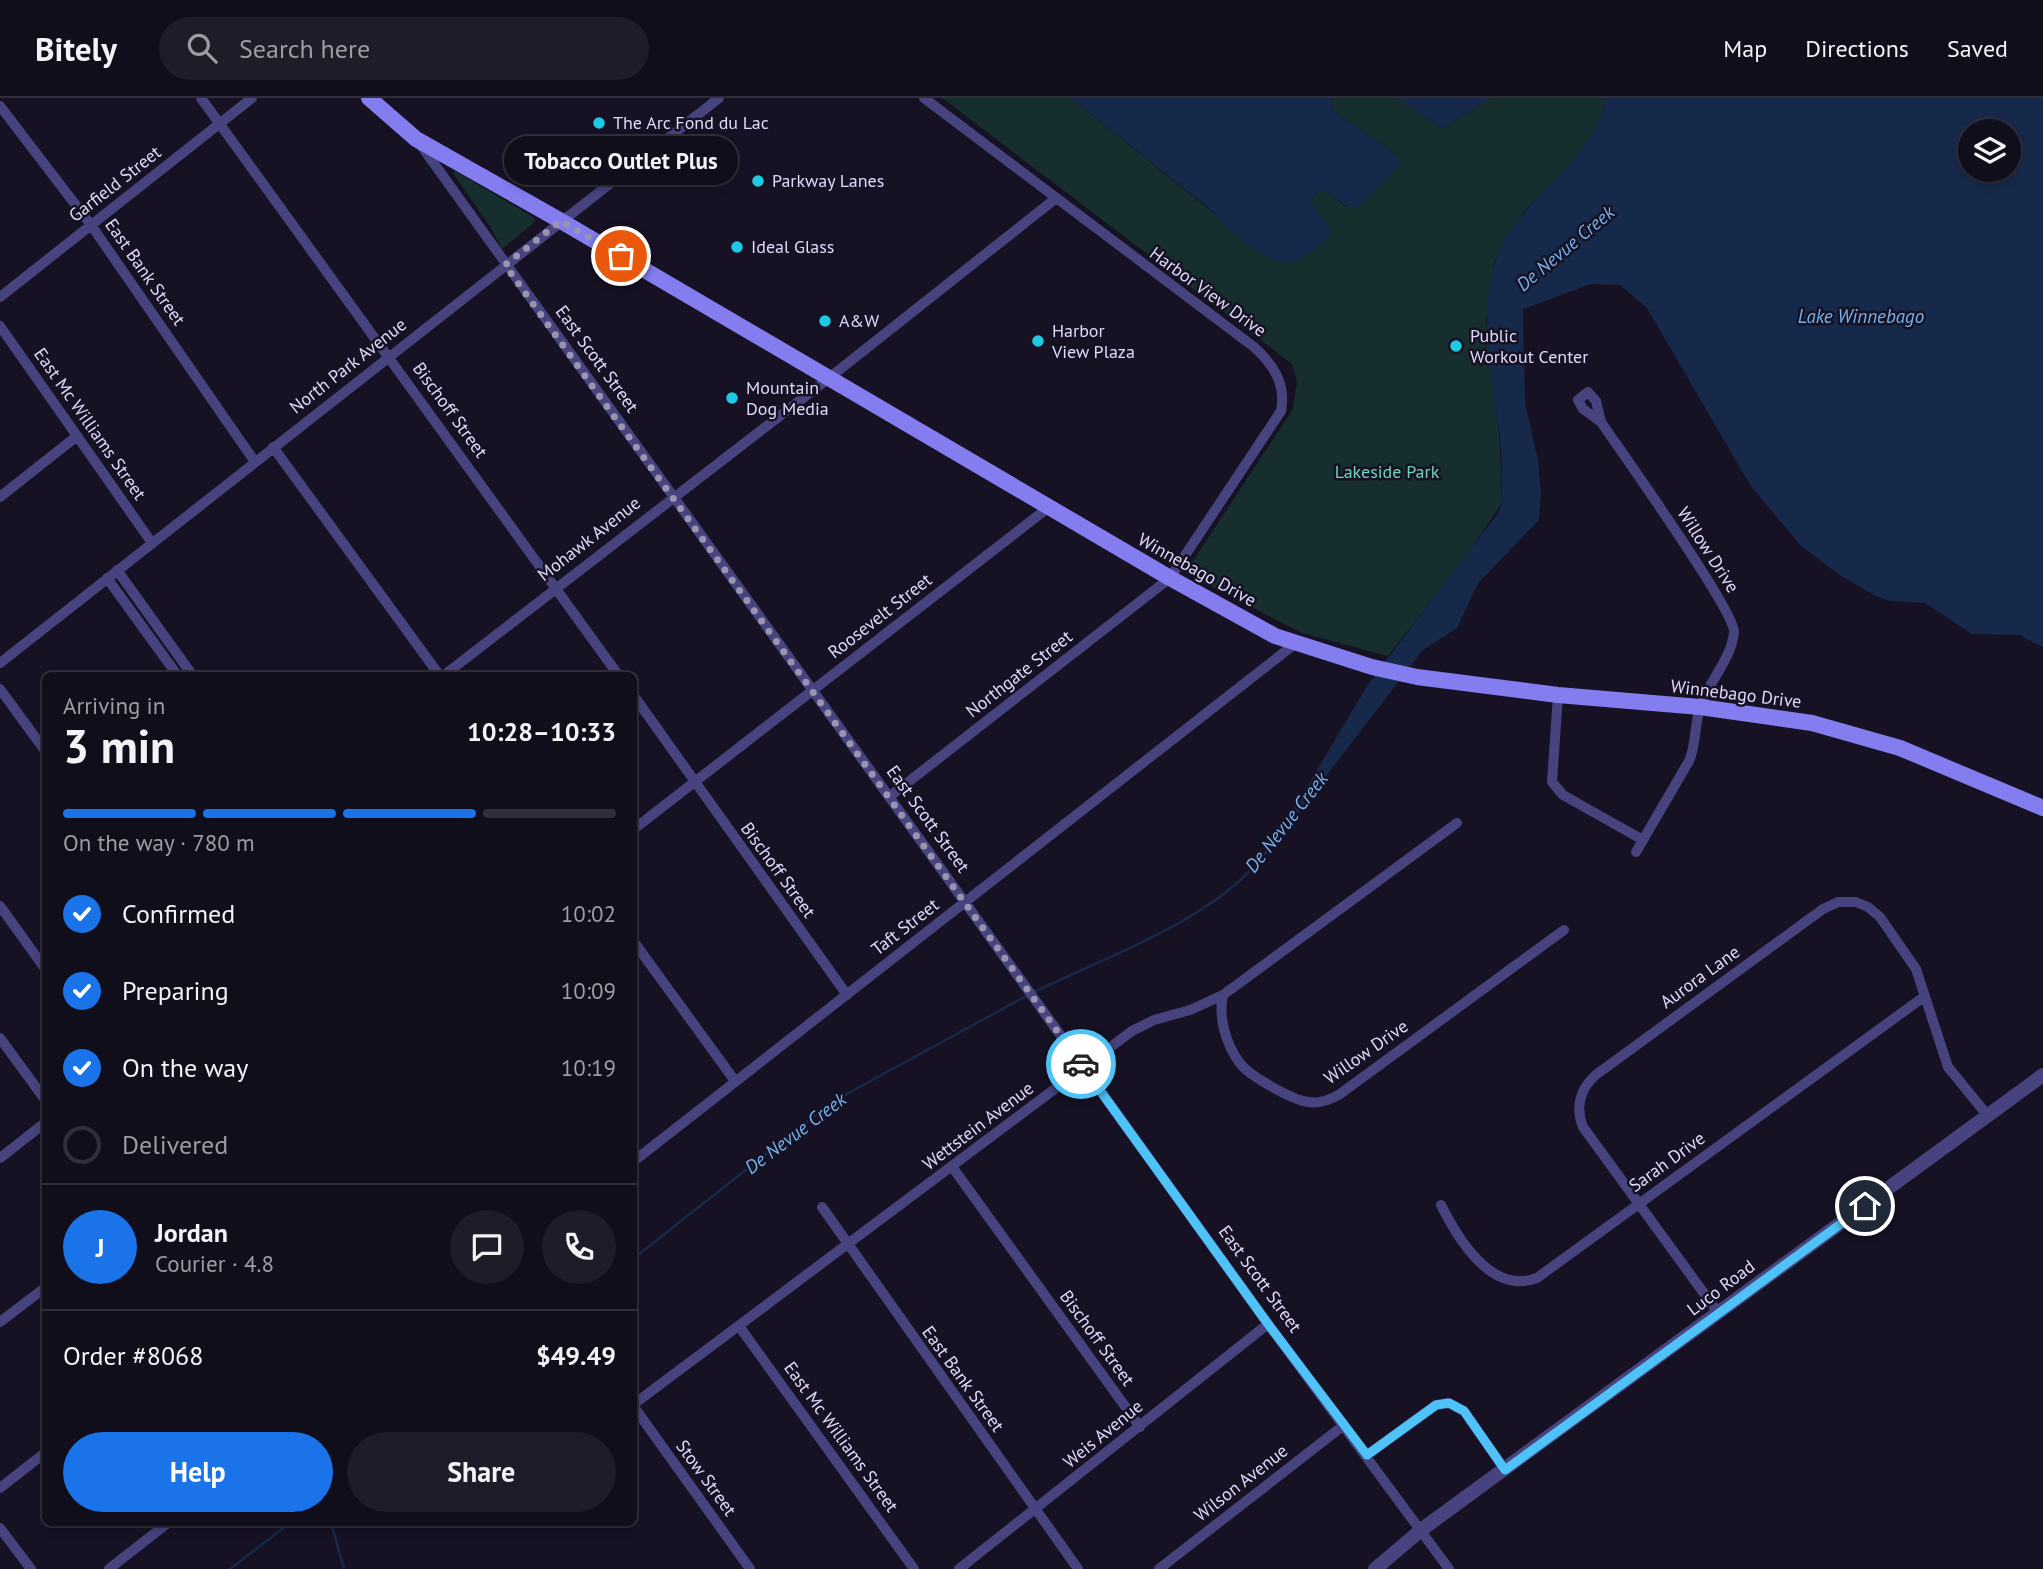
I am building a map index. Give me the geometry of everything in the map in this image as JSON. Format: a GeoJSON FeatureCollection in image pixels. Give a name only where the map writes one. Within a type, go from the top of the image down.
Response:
{"type":"FeatureCollection","features":[{"type":"Feature","properties":{"kind":"main road","name":"East Scott Street"},"geometry":{"type":"LineString","coordinates":[[369,98],[416,139]]}},
{"type":"Feature","properties":{"kind":"main road","name":"Winnebago Drive"},"geometry":{"type":"LineString","coordinates":[[416,139],[1170,578],[1275,636],[1371,667],[1417,677],[1558,695],[1700,706],[1793,719],[1872,739],[1928,759],[2043,808]]}},
{"type":"Feature","properties":{"kind":"street","name":"Bischoff Street"},"geometry":{"type":"LineString","coordinates":[[201,98],[616,672]]}},
{"type":"Feature","properties":{"kind":"street","name":"Garfield Street"},"geometry":{"type":"LineString","coordinates":[[0,297],[253,98]]}},
{"type":"Feature","properties":{"kind":"street","name":"North Park Avenue"},"geometry":{"type":"LineString","coordinates":[[0,663],[719,98]]}},
{"type":"Feature","properties":{"kind":"street","name":"Harbor View Drive"},"geometry":{"type":"LineString","coordinates":[[924,98],[1254,347],[1268,360],[1280,382],[1281,411],[1170,578]]}},
{"type":"Feature","properties":{"kind":"street","name":"East Bank Street"},"geometry":{"type":"LineString","coordinates":[[0,106],[91,225],[255,461]]}},
{"type":"Feature","properties":{"kind":"street","name":"East Scott Street"},"geometry":{"type":"LineString","coordinates":[[416,139],[1268,1324],[1449,1569]]}},
{"type":"Feature","properties":{"kind":"street","name":"Mohawk Avenue"},"geometry":{"type":"LineString","coordinates":[[447,672],[830,378],[1055,199]]}},
{"type":"Feature","properties":{"kind":"street","name":"East Mc Williams Street"},"geometry":{"type":"LineString","coordinates":[[0,326],[152,543]]}},
{"type":"Feature","properties":{"kind":"street","name":"Willow Drive"},"geometry":{"type":"LineString","coordinates":[[1601,422],[1732,619],[1734,630],[1730,646],[1700,706]]}},
{"type":"Feature","properties":{"kind":"street"},"geometry":{"type":"LineString","coordinates":[[0,497],[77,436]]}},
{"type":"Feature","properties":{"kind":"street"},"geometry":{"type":"LineString","coordinates":[[273,447],[439,672]]}},
{"type":"Feature","properties":{"kind":"street","name":"Roosevelt Street"},"geometry":{"type":"LineString","coordinates":[[637,827],[1049,507]]}},
{"type":"Feature","properties":{"kind":"street"},"geometry":{"type":"LineString","coordinates":[[117,570],[190,672]]}},
{"type":"Feature","properties":{"kind":"street"},"geometry":{"type":"LineString","coordinates":[[107,578],[175,672]]}},
{"type":"Feature","properties":{"kind":"street","name":"Northgate Street"},"geometry":{"type":"LineString","coordinates":[[889,797],[1170,578]]}},
{"type":"Feature","properties":{"kind":"street","name":"Taft Street"},"geometry":{"type":"LineString","coordinates":[[637,1159],[1296,643]]}},
{"type":"Feature","properties":{"kind":"street"},"geometry":{"type":"LineString","coordinates":[[0,689],[42,747]]}},
{"type":"Feature","properties":{"kind":"street"},"geometry":{"type":"LineString","coordinates":[[1558,695],[1552,782],[1563,795],[1643,840]]}},
{"type":"Feature","properties":{"kind":"street","name":"Bischoff Street"},"geometry":{"type":"LineString","coordinates":[[637,700],[847,995]]}},
{"type":"Feature","properties":{"kind":"street"},"geometry":{"type":"LineString","coordinates":[[1636,852],[1696,746],[1700,706]]}},
{"type":"Feature","properties":{"kind":"street","name":"Wettstein Avenue"},"geometry":{"type":"LineString","coordinates":[[637,1404],[953,1168],[1083,1067],[1145,1024],[1190,1010],[1223,995],[1457,823]]}},
{"type":"Feature","properties":{"kind":"street","name":"Aurora Lane"},"geometry":{"type":"LineString","coordinates":[[1718,1314],[1585,1131],[1579,1114],[1580,1098],[1590,1080],[1630,1049],[1821,910],[1838,902],[1860,904],[1879,916],[1912,961],[1948,1067],[1987,1116]]}},
{"type":"Feature","properties":{"kind":"street"},"geometry":{"type":"LineString","coordinates":[[0,906],[42,964]]}},
{"type":"Feature","properties":{"kind":"street","name":"Willow Drive"},"geometry":{"type":"LineString","coordinates":[[1223,995],[1222,1020],[1235,1055],[1244,1068],[1297,1099],[1322,1102],[1340,1094],[1564,930]]}},
{"type":"Feature","properties":{"kind":"street"},"geometry":{"type":"LineString","coordinates":[[637,946],[735,1082]]}},
{"type":"Feature","properties":{"kind":"street","name":"Sarah Drive"},"geometry":{"type":"LineString","coordinates":[[1441,1205],[1456,1231],[1478,1259],[1498,1276],[1520,1282],[1546,1273],[1925,996]]}},
{"type":"Feature","properties":{"kind":"street"},"geometry":{"type":"LineString","coordinates":[[0,1038],[42,1096]]}},
{"type":"Feature","properties":{"kind":"street","name":"Luco Road"},"geometry":{"type":"LineString","coordinates":[[1375,1569],[1421,1530],[2043,1075]]}},
{"type":"Feature","properties":{"kind":"street"},"geometry":{"type":"LineString","coordinates":[[0,1157],[42,1125]]}},
{"type":"Feature","properties":{"kind":"street","name":"Bischoff Street"},"geometry":{"type":"LineString","coordinates":[[953,1168],[1140,1427]]}},
{"type":"Feature","properties":{"kind":"street","name":"East Bank Street"},"geometry":{"type":"LineString","coordinates":[[821,1207],[846,1247],[1077,1569]]}},
{"type":"Feature","properties":{"kind":"street"},"geometry":{"type":"LineString","coordinates":[[0,1322],[42,1290]]}},
{"type":"Feature","properties":{"kind":"street","name":"Weis Avenue"},"geometry":{"type":"LineString","coordinates":[[960,1569],[1268,1324]]}},
{"type":"Feature","properties":{"kind":"street","name":"East Mc Williams Street"},"geometry":{"type":"LineString","coordinates":[[740,1326],[914,1569]]}},
{"type":"Feature","properties":{"kind":"street"},"geometry":{"type":"LineString","coordinates":[[1367,1455],[1436,1405],[1449,1403],[1464,1411],[1505,1470]]}},
{"type":"Feature","properties":{"kind":"street","name":"Stow Street"},"geometry":{"type":"LineString","coordinates":[[637,1410],[750,1569]]}},
{"type":"Feature","properties":{"kind":"street","name":"Wilson Avenue"},"geometry":{"type":"LineString","coordinates":[[1159,1569],[1344,1425]]}},
{"type":"Feature","properties":{"kind":"street"},"geometry":{"type":"LineString","coordinates":[[0,1488],[42,1455]]}},
{"type":"Feature","properties":{"kind":"street"},"geometry":{"type":"LineString","coordinates":[[110,1569],[164,1526]]}},
{"type":"Feature","properties":{"kind":"street"},"geometry":{"type":"LineString","coordinates":[[0,1528],[31,1569]]}},
{"type":"Feature","properties":{"kind":"green space","name":"Lakeside Park"},"geometry":{"type":"Polygon","coordinates":[[[942,98],[1071,98],[1215,214],[1330,229],[1311,203],[1318,190],[1326,191],[1346,207],[1398,156],[1334,111],[1330,98],[1398,98],[1442,129],[1490,98],[1607,98],[1599,124],[1585,149],[1558,180],[1525,210],[1494,262],[1486,321],[1500,444],[1502,503],[1463,561],[1388,656],[1302,633],[1185,573],[1293,409],[1297,381],[1292,364],[942,98]]]}},
{"type":"Feature","properties":{"kind":"green space"},"geometry":{"type":"Polygon","coordinates":[[[455,171],[532,216],[536,221],[502,249],[491,228],[453,173],[455,171]]]}},
{"type":"Feature","properties":{"kind":"water"},"geometry":{"type":"Polygon","coordinates":[[[1071,98],[1330,98],[1334,111],[1398,156],[1400,165],[1356,209],[1318,190],[1311,203],[1330,229],[1326,239],[1299,258],[1286,261],[1274,259],[1249,245],[1214,216],[1215,213],[1071,98]]]}},
{"type":"Feature","properties":{"kind":"water"},"geometry":{"type":"Polygon","coordinates":[[[1398,98],[1490,98],[1442,129],[1398,98]]]}},
{"type":"Feature","properties":{"kind":"water","name":"Lake Winnebago"},"geometry":{"type":"Polygon","coordinates":[[[1607,98],[2043,98],[2043,647],[2019,635],[1972,634],[1925,603],[1890,601],[1876,596],[1841,576],[1801,546],[1750,485],[1647,308],[1620,285],[1591,284],[1523,309],[1525,403],[1538,461],[1541,494],[1539,520],[1478,583],[1457,628],[1423,650],[1269,850],[1369,683],[1499,512],[1502,503],[1501,455],[1490,366],[1487,314],[1494,266],[1503,244],[1516,224],[1587,142],[1607,98]]]}},
{"type":"Feature","properties":{"kind":"waterway","name":"De Nevue Creek"},"geometry":{"type":"LineString","coordinates":[[1034,992],[1162,932],[1194,914],[1224,894],[1249,872],[1270,847]]}},
{"type":"Feature","properties":{"kind":"waterway","name":"De Nevue Creek"},"geometry":{"type":"LineString","coordinates":[[637,1256],[832,1102],[1028,995]]}},
{"type":"Feature","properties":{"kind":"waterway","name":"De Nevue Creek"},"geometry":{"type":"LineString","coordinates":[[230,1569],[286,1526]]}},
{"type":"Feature","properties":{"kind":"waterway"},"geometry":{"type":"LineString","coordinates":[[332,1526],[344,1569]]}},
{"type":"Feature","properties":{"kind":"way so far"},"geometry":{"type":"LineString","coordinates":[[621,256],[561,221],[505,265],[1081,1064]]}},
{"type":"Feature","properties":{"kind":"place","name":"The Arc Fond du Lac"},"geometry":{"type":"Point","coordinates":[599,123]}},
{"type":"Feature","properties":{"kind":"place","name":"Parkway Lanes"},"geometry":{"type":"Point","coordinates":[758,181]}},
{"type":"Feature","properties":{"kind":"place","name":"Ideal Glass"},"geometry":{"type":"Point","coordinates":[737,247]}},
{"type":"Feature","properties":{"kind":"place","name":"Tobacco Outlet Plus"},"geometry":{"type":"Point","coordinates":[621,256]}},
{"type":"Feature","properties":{"kind":"place","name":"A&W"},"geometry":{"type":"Point","coordinates":[825,321]}},
{"type":"Feature","properties":{"kind":"place","name":"Harbor View Plaza"},"geometry":{"type":"Point","coordinates":[1038,341]}},
{"type":"Feature","properties":{"kind":"place","name":"Public Workout Center"},"geometry":{"type":"Point","coordinates":[1456,346]}},
{"type":"Feature","properties":{"kind":"place","name":"Mountain Dog Media"},"geometry":{"type":"Point","coordinates":[732,398]}},
{"type":"Feature","properties":{"kind":"route"},"geometry":{"type":"LineString","coordinates":[[1081,1064],[1268,1324],[1367,1455],[1436,1405],[1449,1403],[1464,1411],[1505,1470],[1865,1206]]}}]}
